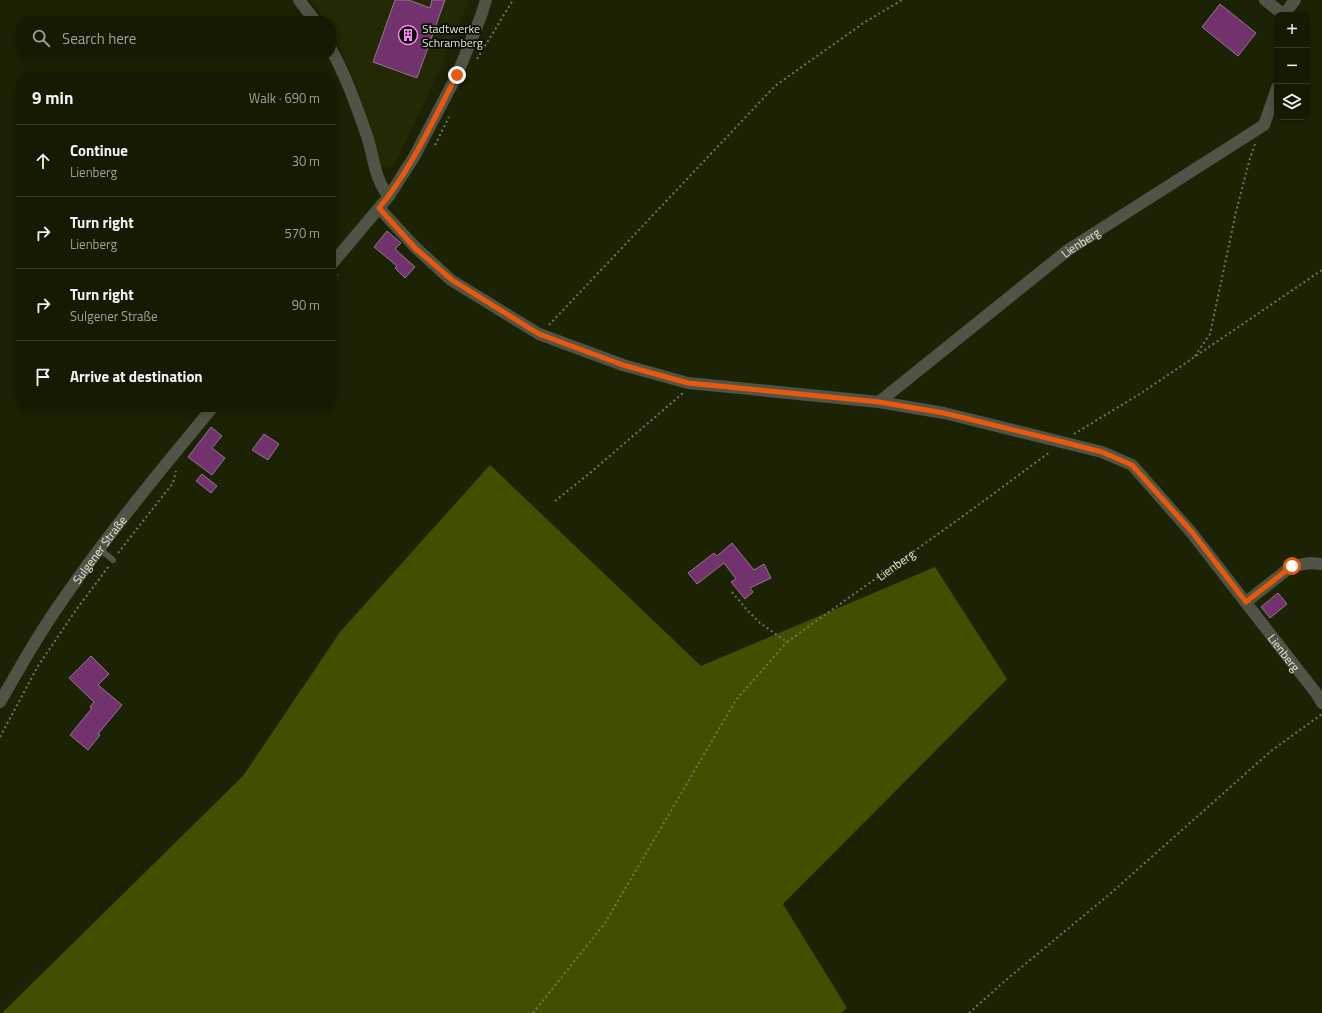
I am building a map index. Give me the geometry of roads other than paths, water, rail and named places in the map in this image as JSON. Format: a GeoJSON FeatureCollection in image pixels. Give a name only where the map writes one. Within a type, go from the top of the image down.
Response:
{"type":"FeatureCollection","features":[{"type":"Feature","properties":{"kind":"street"},"geometry":{"type":"LineString","coordinates":[[299,0],[311,16]]}},
{"type":"Feature","properties":{"kind":"street"},"geometry":{"type":"LineString","coordinates":[[336,259],[389,196],[414,157],[457,75],[486,0]]}},
{"type":"Feature","properties":{"kind":"street"},"geometry":{"type":"LineString","coordinates":[[1265,0],[1280,12]]}},
{"type":"Feature","properties":{"kind":"street"},"geometry":{"type":"LineString","coordinates":[[1286,12],[1295,0]]}},
{"type":"Feature","properties":{"kind":"street"},"geometry":{"type":"LineString","coordinates":[[336,59],[348,83],[368,141],[378,177],[383,189],[389,196]]}},
{"type":"Feature","properties":{"kind":"street","name":"Lienberg"},"geometry":{"type":"LineString","coordinates":[[879,402],[1068,250],[1264,125],[1274,97]]}},
{"type":"Feature","properties":{"kind":"street","name":"Lienberg"},"geometry":{"type":"LineString","coordinates":[[379,208],[415,248],[452,280],[539,334],[623,365],[688,383],[879,402],[944,413],[1102,452],[1132,465],[1192,532],[1316,693],[1322,704]]}},
{"type":"Feature","properties":{"kind":"street","name":"Sulgener Straße"},"geometry":{"type":"LineString","coordinates":[[0,702],[55,611],[100,549],[209,412]]}},
{"type":"Feature","properties":{"kind":"street"},"geometry":{"type":"LineString","coordinates":[[1246,602],[1292,566],[1322,564]]}},
{"type":"Feature","properties":{"kind":"lane"},"geometry":{"type":"LineString","coordinates":[[100,549],[113,560]]}},
{"type":"Feature","properties":{"kind":"place","name":"Stadtwerke Schramberg"},"geometry":{"type":"Point","coordinates":[408,35]}}]}
